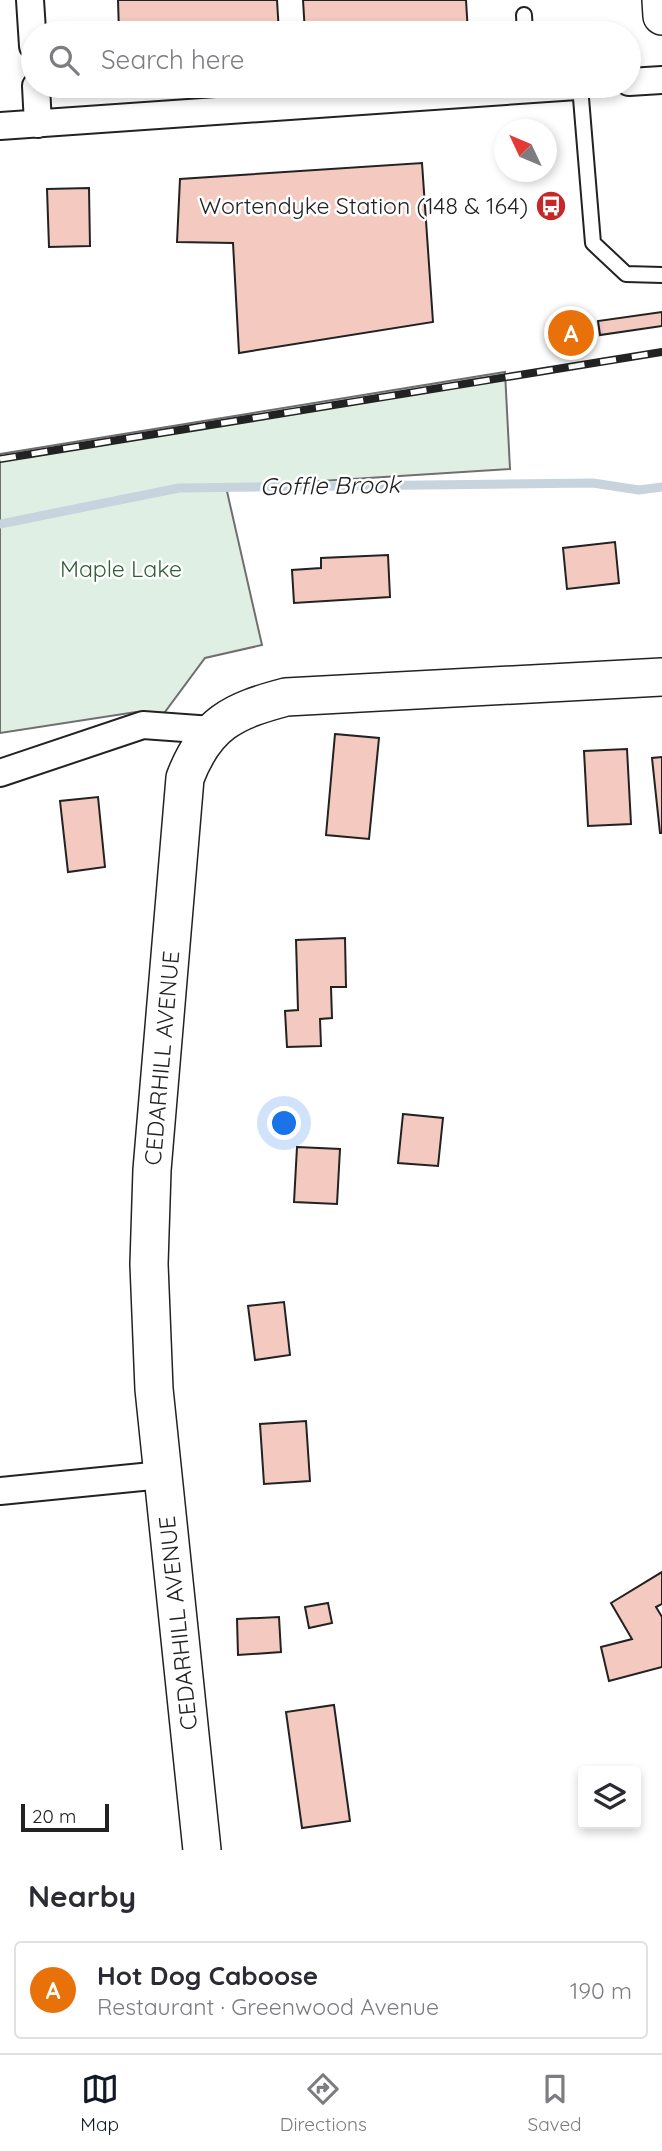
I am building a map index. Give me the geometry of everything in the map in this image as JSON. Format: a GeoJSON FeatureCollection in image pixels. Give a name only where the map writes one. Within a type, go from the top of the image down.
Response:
{"type":"FeatureCollection","features":[{"type":"Feature","properties":{"kind":"street"},"geometry":{"type":"LineString","coordinates":[[30,0],[31,21]]}},
{"type":"Feature","properties":{"kind":"street"},"geometry":{"type":"LineString","coordinates":[[661,0],[662,16]]}},
{"type":"Feature","properties":{"kind":"street"},"geometry":{"type":"LineString","coordinates":[[641,81],[662,80]]}},
{"type":"Feature","properties":{"kind":"street"},"geometry":{"type":"LineString","coordinates":[[37,98],[38,124]]}},
{"type":"Feature","properties":{"kind":"street"},"geometry":{"type":"LineString","coordinates":[[0,126],[392,98]]}},
{"type":"Feature","properties":{"kind":"street","name":"CEDARHILL AVENUE"},"geometry":{"type":"LineString","coordinates":[[202,1850],[154,1389],[149,1264],[152,1170],[185,778],[194,756],[212,730],[246,708],[286,697],[662,677]]}},
{"type":"Feature","properties":{"kind":"street"},"geometry":{"type":"LineString","coordinates":[[0,773],[143,725],[212,730]]}},
{"type":"Feature","properties":{"kind":"street"},"geometry":{"type":"LineString","coordinates":[[0,1491],[162,1475]]}},
{"type":"Feature","properties":{"kind":"lane"},"geometry":{"type":"LineString","coordinates":[[524,15],[524,21]]}},
{"type":"Feature","properties":{"kind":"lane"},"geometry":{"type":"LineString","coordinates":[[580,98],[593,243],[626,274],[662,275]]}},
{"type":"Feature","properties":{"kind":"green space","name":"Maple Lake"},"geometry":{"type":"Polygon","coordinates":[[[505,372],[510,469],[226,487],[262,645],[205,658],[159,720],[136,712],[0,733],[0,454],[505,372]]]}},
{"type":"Feature","properties":{"kind":"building"},"geometry":{"type":"Polygon","coordinates":[[[118,0],[277,0],[278,21],[119,21],[118,0]]]}},
{"type":"Feature","properties":{"kind":"building"},"geometry":{"type":"Polygon","coordinates":[[[303,0],[466,0],[467,21],[304,21],[303,0]]]}},
{"type":"Feature","properties":{"kind":"building"},"geometry":{"type":"Polygon","coordinates":[[[422,163],[433,322],[239,353],[233,243],[177,242],[180,179],[422,163]]]}},
{"type":"Feature","properties":{"kind":"building"},"geometry":{"type":"Polygon","coordinates":[[[89,188],[90,246],[49,247],[47,189],[89,188]]]}},
{"type":"Feature","properties":{"kind":"building"},"geometry":{"type":"Polygon","coordinates":[[[662,312],[662,326],[600,335],[598,321],[662,312]]]}},
{"type":"Feature","properties":{"kind":"building"},"geometry":{"type":"Polygon","coordinates":[[[593,323],[595,336],[549,343],[547,330],[593,323]]]}},
{"type":"Feature","properties":{"kind":"building"},"geometry":{"type":"Polygon","coordinates":[[[615,542],[619,583],[567,589],[563,548],[615,542]]]}},
{"type":"Feature","properties":{"kind":"building"},"geometry":{"type":"Polygon","coordinates":[[[388,555],[390,597],[294,603],[292,570],[321,568],[321,558],[388,555]]]}},
{"type":"Feature","properties":{"kind":"building"},"geometry":{"type":"Polygon","coordinates":[[[335,734],[379,738],[369,839],[326,835],[335,734]]]}},
{"type":"Feature","properties":{"kind":"building"},"geometry":{"type":"Polygon","coordinates":[[[627,749],[631,824],[588,826],[584,751],[627,749]]]}},
{"type":"Feature","properties":{"kind":"building"},"geometry":{"type":"Polygon","coordinates":[[[662,757],[662,833],[660,833],[652,758],[662,757]]]}},
{"type":"Feature","properties":{"kind":"building"},"geometry":{"type":"Polygon","coordinates":[[[98,797],[105,867],[68,872],[60,801],[98,797]]]}},
{"type":"Feature","properties":{"kind":"building"},"geometry":{"type":"Polygon","coordinates":[[[345,938],[346,987],[331,987],[332,1018],[320,1019],[321,1046],[287,1047],[285,1011],[298,1010],[296,940],[345,938]]]}},
{"type":"Feature","properties":{"kind":"building"},"geometry":{"type":"Polygon","coordinates":[[[403,1114],[443,1118],[438,1166],[398,1163],[403,1114]]]}},
{"type":"Feature","properties":{"kind":"building"},"geometry":{"type":"Polygon","coordinates":[[[297,1147],[340,1149],[337,1204],[294,1202],[297,1147]]]}},
{"type":"Feature","properties":{"kind":"building"},"geometry":{"type":"Polygon","coordinates":[[[284,1302],[290,1355],[255,1360],[248,1306],[284,1302]]]}},
{"type":"Feature","properties":{"kind":"building"},"geometry":{"type":"Polygon","coordinates":[[[306,1421],[310,1481],[264,1484],[260,1424],[306,1421]]]}},
{"type":"Feature","properties":{"kind":"building"},"geometry":{"type":"Polygon","coordinates":[[[662,1572],[662,1604],[656,1607],[662,1617],[662,1667],[609,1681],[601,1647],[632,1639],[611,1603],[662,1572]]]}},
{"type":"Feature","properties":{"kind":"building"},"geometry":{"type":"Polygon","coordinates":[[[328,1603],[332,1623],[309,1628],[305,1607],[328,1603]]]}},
{"type":"Feature","properties":{"kind":"building"},"geometry":{"type":"Polygon","coordinates":[[[279,1617],[281,1652],[238,1655],[237,1619],[279,1617]]]}},
{"type":"Feature","properties":{"kind":"building"},"geometry":{"type":"Polygon","coordinates":[[[334,1705],[350,1821],[302,1828],[286,1712],[334,1705]]]}},
{"type":"Feature","properties":{"kind":"waterway","name":"Goffle Brook"},"geometry":{"type":"LineString","coordinates":[[0,524],[179,488],[593,483],[639,490],[662,487]]}},
{"type":"Feature","properties":{"kind":"railway"},"geometry":{"type":"LineString","coordinates":[[0,459],[662,352]]}},
{"type":"Feature","properties":{"kind":"place","name":"Wortendyke Station (148 & 164)"},"geometry":{"type":"Point","coordinates":[551,206]}},
{"type":"Feature","properties":{"kind":"place","name":"Hot Dog Caboose"},"geometry":{"type":"Point","coordinates":[571,333]}}]}
